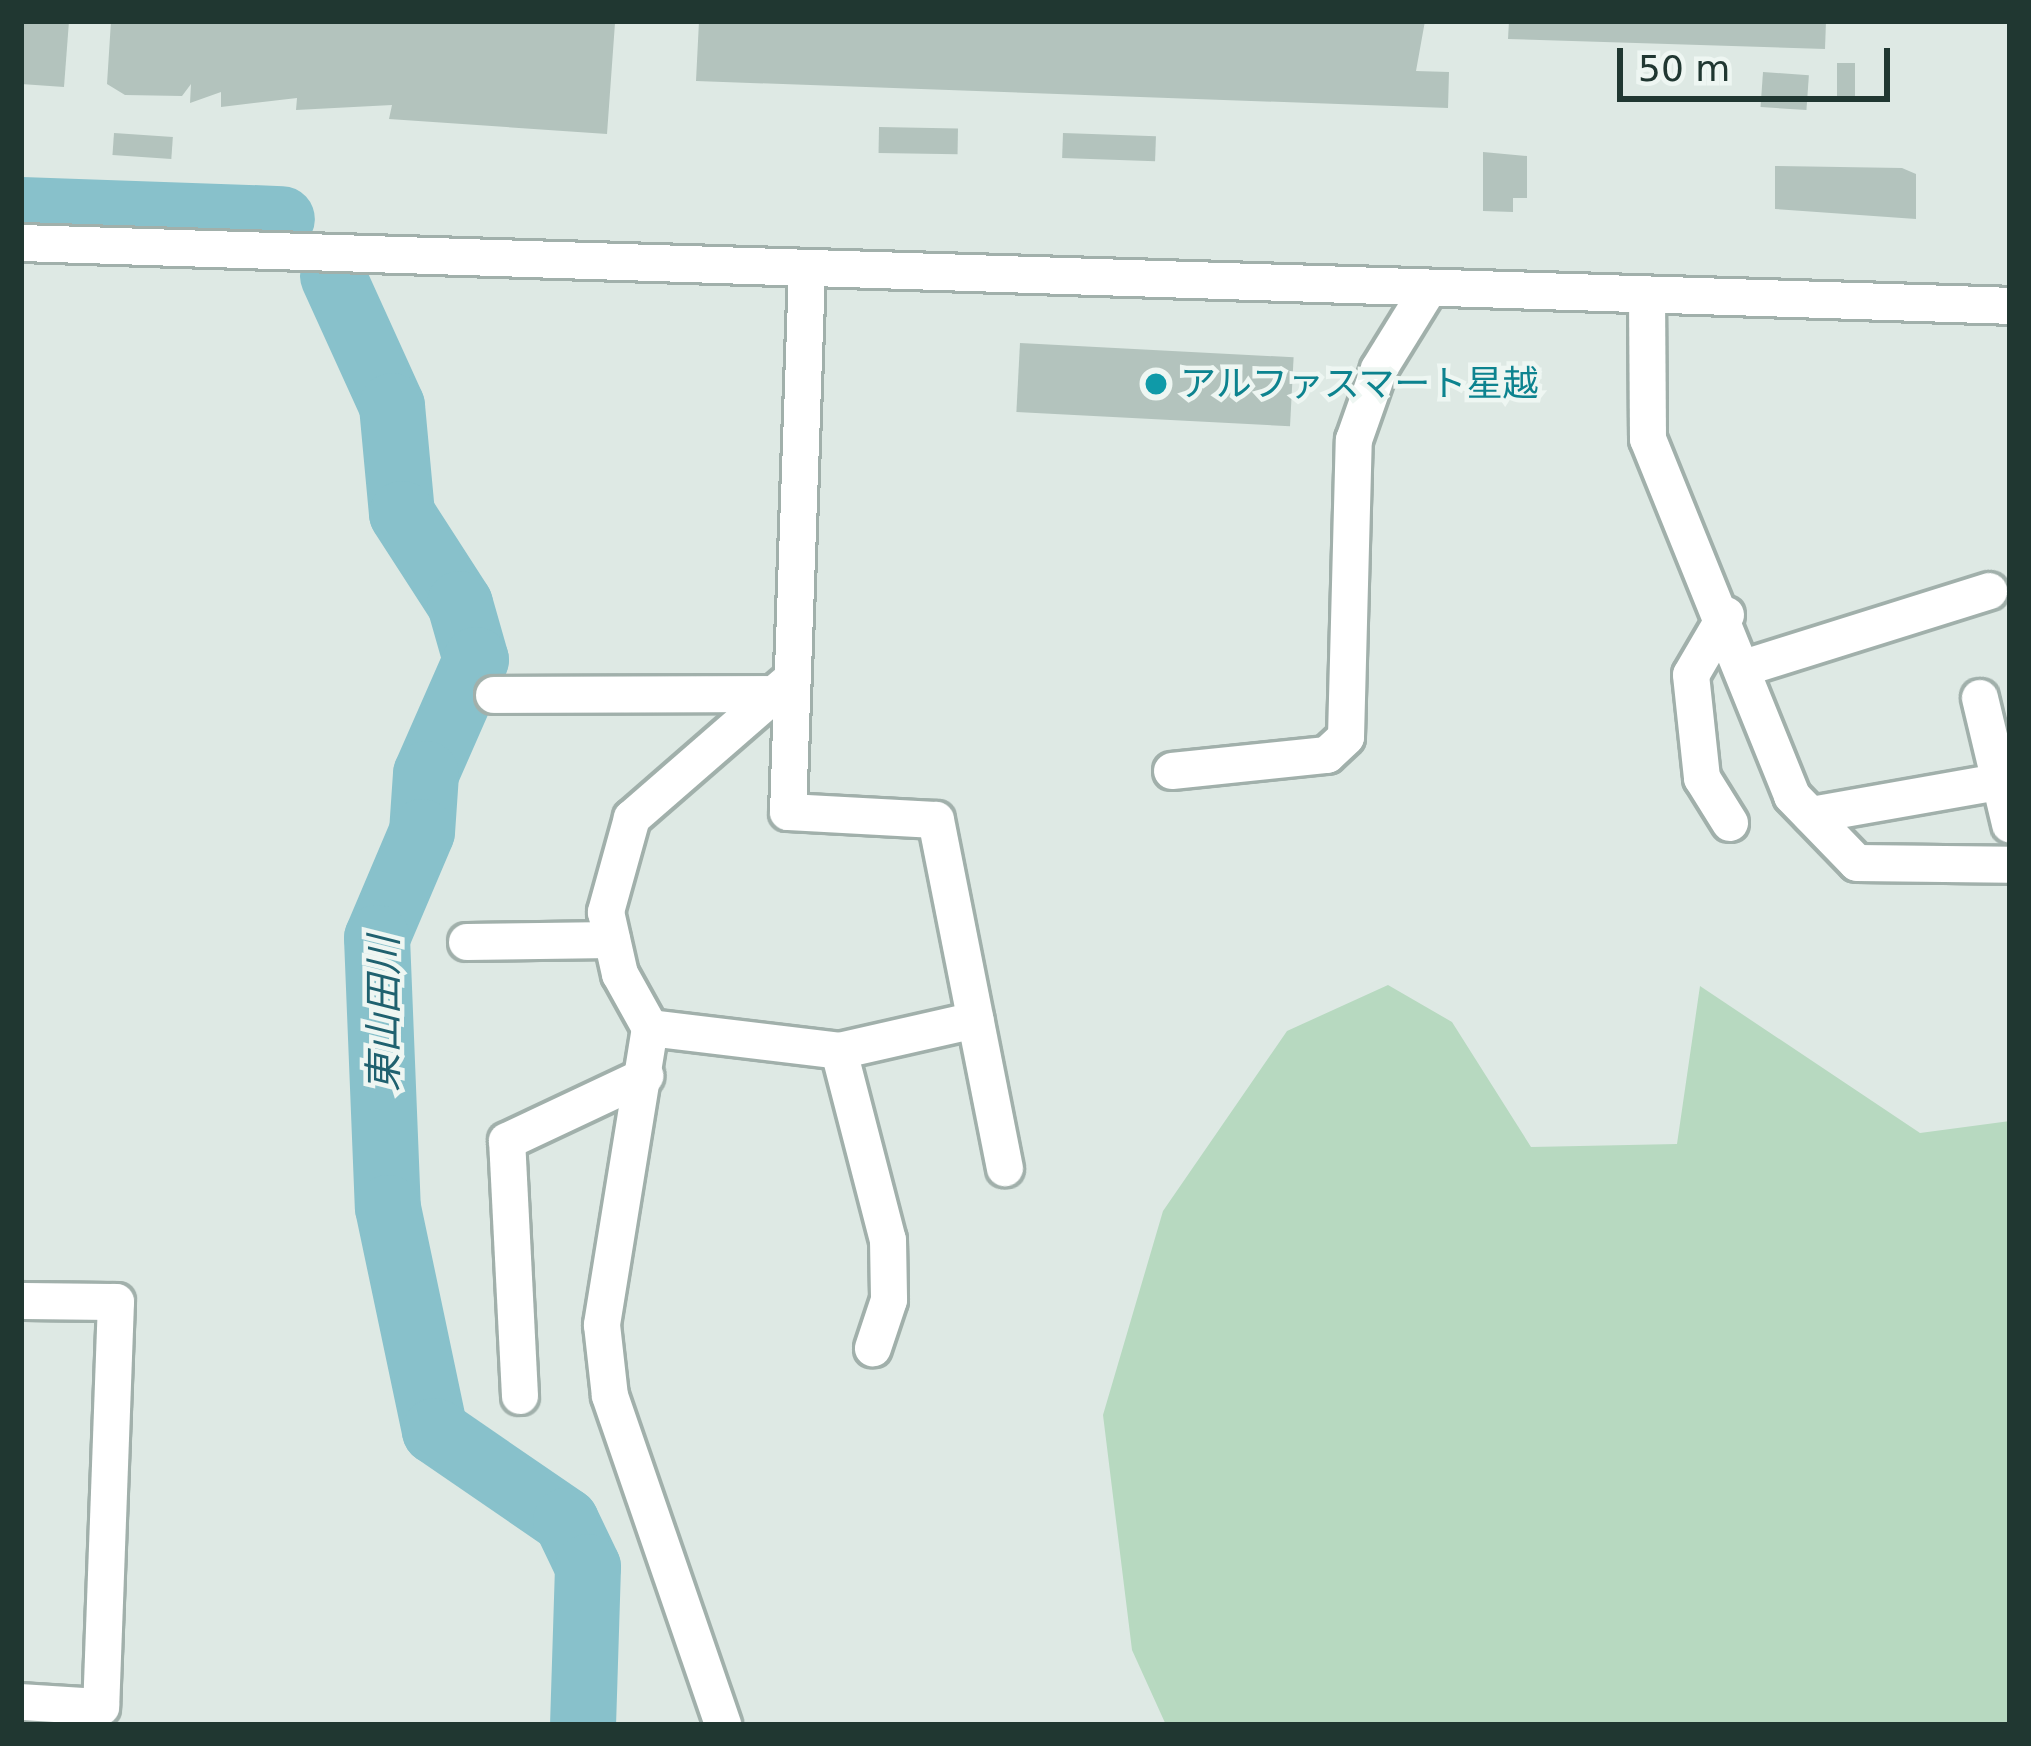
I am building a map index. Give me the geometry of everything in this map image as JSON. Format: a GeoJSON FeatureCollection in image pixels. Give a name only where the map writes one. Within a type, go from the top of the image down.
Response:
{"type":"FeatureCollection","features":[{"type":"Feature","properties":{"kind":"street"},"geometry":{"type":"LineString","coordinates":[[21,243],[1426,293],[2010,306]]}},
{"type":"Feature","properties":{"kind":"street"},"geometry":{"type":"LineString","coordinates":[[806,271],[776,689],[788,812],[936,820],[1005,1168]]}},
{"type":"Feature","properties":{"kind":"street"},"geometry":{"type":"LineString","coordinates":[[1172,771],[1327,755],[1346,737],[1354,440],[1379,369],[1426,293]]}},
{"type":"Feature","properties":{"kind":"street"},"geometry":{"type":"LineString","coordinates":[[1647,296],[1648,439],[1726,615],[1792,796],[1857,863],[2010,865]]}},
{"type":"Feature","properties":{"kind":"street"},"geometry":{"type":"LineString","coordinates":[[1744,668],[1989,591]]}},
{"type":"Feature","properties":{"kind":"street"},"geometry":{"type":"LineString","coordinates":[[1726,615],[1691,675],[1702,778],[1730,823]]}},
{"type":"Feature","properties":{"kind":"street"},"geometry":{"type":"LineString","coordinates":[[494,695],[776,689]]}},
{"type":"Feature","properties":{"kind":"street"},"geometry":{"type":"LineString","coordinates":[[723,1725],[610,1396],[602,1325],[650,1028],[612,940],[613,856],[632,818],[776,689]]}},
{"type":"Feature","properties":{"kind":"street"},"geometry":{"type":"LineString","coordinates":[[1980,698],[2004,778],[2010,824]]}},
{"type":"Feature","properties":{"kind":"street"},"geometry":{"type":"LineString","coordinates":[[1811,815],[2004,778]]}},
{"type":"Feature","properties":{"kind":"street"},"geometry":{"type":"LineString","coordinates":[[467,942],[612,940]]}},
{"type":"Feature","properties":{"kind":"street"},"geometry":{"type":"LineString","coordinates":[[650,1028],[839,1051],[976,1020]]}},
{"type":"Feature","properties":{"kind":"street"},"geometry":{"type":"LineString","coordinates":[[839,1051],[888,1240],[890,1300],[873,1348]]}},
{"type":"Feature","properties":{"kind":"street"},"geometry":{"type":"LineString","coordinates":[[520,1396],[507,1141],[645,1076]]}},
{"type":"Feature","properties":{"kind":"street"},"geometry":{"type":"LineString","coordinates":[[21,1301],[116,1302],[101,1707],[21,1702]]}},
{"type":"Feature","properties":{"kind":"green space"},"geometry":{"type":"Polygon","coordinates":[[[1388,985],[1452,1022],[1531,1147],[1677,1144],[1700,986],[1920,1133],[2010,1121],[2010,1725],[1166,1725],[1132,1650],[1103,1415],[1163,1211],[1287,1031],[1388,985]]]}},
{"type":"Feature","properties":{"kind":"building"},"geometry":{"type":"Polygon","coordinates":[[[21,21],[69,21],[64,87],[21,84],[21,21]]]}},
{"type":"Feature","properties":{"kind":"building"},"geometry":{"type":"Polygon","coordinates":[[[111,21],[615,23],[607,134],[389,119],[392,105],[296,110],[297,98],[221,107],[221,92],[190,103],[191,84],[182,96],[125,95],[107,84],[111,21]]]}},
{"type":"Feature","properties":{"kind":"building"},"geometry":{"type":"Polygon","coordinates":[[[699,21],[1425,21],[1416,71],[1449,72],[1448,108],[696,81],[699,21]]]}},
{"type":"Feature","properties":{"kind":"building"},"geometry":{"type":"Polygon","coordinates":[[[1509,21],[1826,21],[1825,49],[1508,39],[1509,21]]]}},
{"type":"Feature","properties":{"kind":"building"},"geometry":{"type":"Polygon","coordinates":[[[1837,63],[1855,63],[1855,99],[1837,99],[1837,63]]]}},
{"type":"Feature","properties":{"kind":"building"},"geometry":{"type":"Polygon","coordinates":[[[1763,72],[1809,75],[1806,110],[1761,107],[1763,72]]]}},
{"type":"Feature","properties":{"kind":"building"},"geometry":{"type":"Polygon","coordinates":[[[879,127],[958,128],[958,154],[879,153],[879,127]]]}},
{"type":"Feature","properties":{"kind":"building"},"geometry":{"type":"Polygon","coordinates":[[[114,133],[173,137],[171,159],[112,155],[114,133]]]}},
{"type":"Feature","properties":{"kind":"building"},"geometry":{"type":"Polygon","coordinates":[[[1063,133],[1156,136],[1155,161],[1062,158],[1063,133]]]}},
{"type":"Feature","properties":{"kind":"building"},"geometry":{"type":"Polygon","coordinates":[[[1483,152],[1527,156],[1527,198],[1513,198],[1513,212],[1483,211],[1483,152]]]}},
{"type":"Feature","properties":{"kind":"building"},"geometry":{"type":"Polygon","coordinates":[[[1775,166],[1902,168],[1916,174],[1916,219],[1775,209],[1775,166]]]}},
{"type":"Feature","properties":{"kind":"building","name":"アルファスマート星越"},"geometry":{"type":"Polygon","coordinates":[[[1020,343],[1294,357],[1290,426],[1016,412],[1020,343]]]}},
{"type":"Feature","properties":{"kind":"waterway","name":"東山田川"},"geometry":{"type":"LineString","coordinates":[[21,210],[282,219]]}},
{"type":"Feature","properties":{"kind":"waterway","name":"東山田川"},"geometry":{"type":"LineString","coordinates":[[333,276],[392,406],[402,514],[460,604],[476,660],[426,774],[422,832],[377,938],[388,1208],[435,1431],[566,1521],[588,1567],[583,1725]]}},
{"type":"Feature","properties":{"kind":"place","name":"アルファスマート星越"},"geometry":{"type":"Point","coordinates":[1156,384]}}]}
